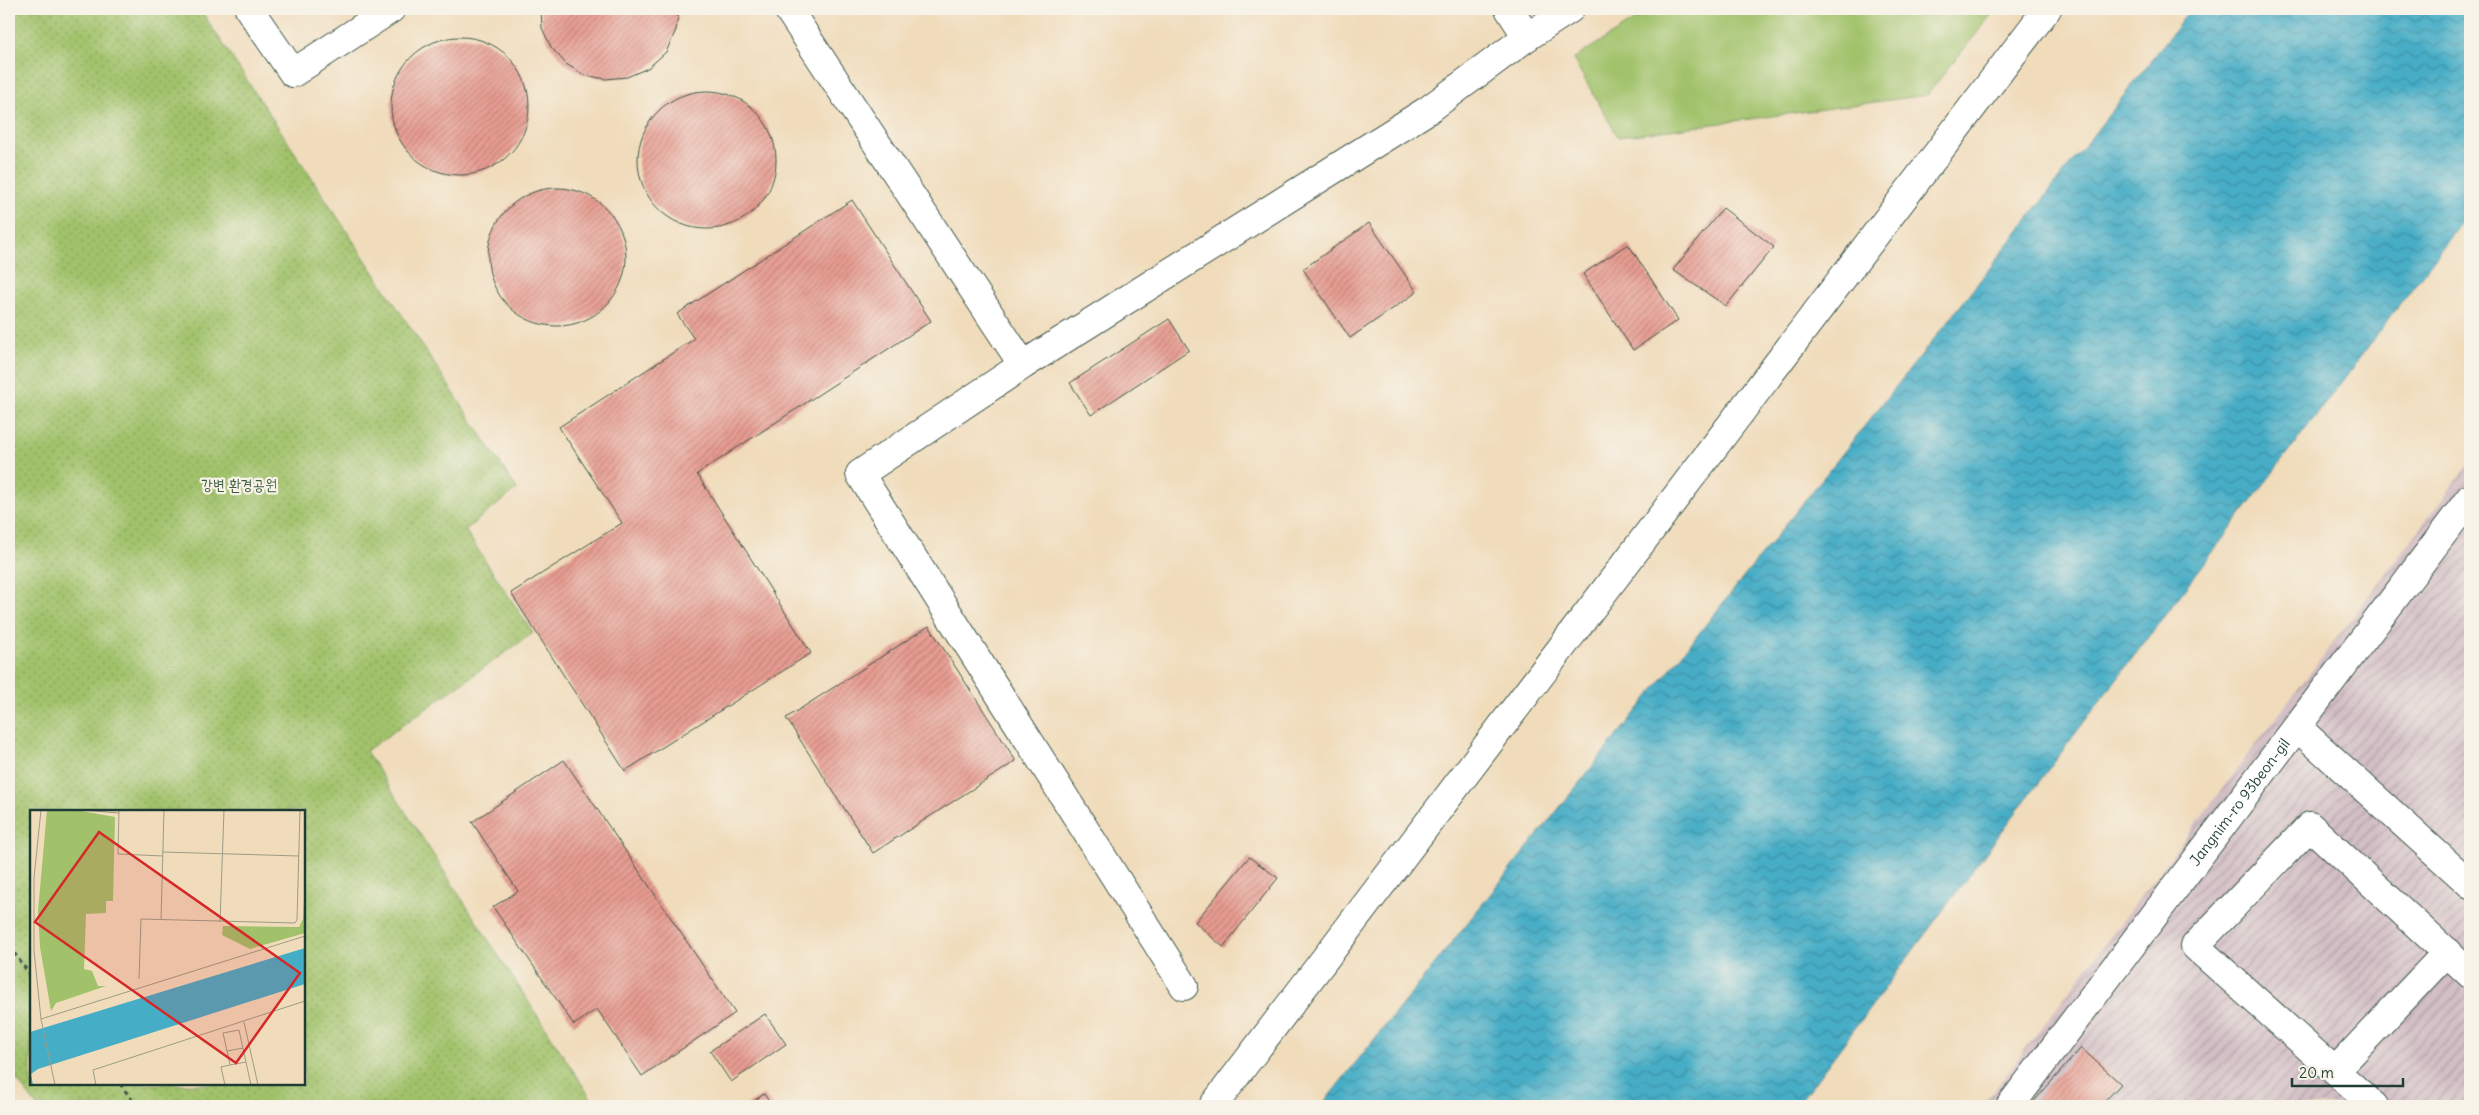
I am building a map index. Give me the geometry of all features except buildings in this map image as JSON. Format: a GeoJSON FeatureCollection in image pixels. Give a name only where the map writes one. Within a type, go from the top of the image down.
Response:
{"type":"FeatureCollection","features":[{"type":"Feature","properties":{"kind":"street"},"geometry":{"type":"LineString","coordinates":[[249,9],[292,74],[391,9]]}},
{"type":"Feature","properties":{"kind":"street"},"geometry":{"type":"LineString","coordinates":[[788,9],[1023,365]]}},
{"type":"Feature","properties":{"kind":"street"},"geometry":{"type":"LineString","coordinates":[[1508,9],[1526,36]]}},
{"type":"Feature","properties":{"kind":"street"},"geometry":{"type":"LineString","coordinates":[[1184,986],[860,474],[1023,365],[1428,110],[1526,36],[1570,9]]}},
{"type":"Feature","properties":{"kind":"street"},"geometry":{"type":"LineString","coordinates":[[1214,1106],[2047,9]]}},
{"type":"Feature","properties":{"kind":"street","name":"Jangnim-ro 93beon-gil"},"geometry":{"type":"LineString","coordinates":[[2010,1106],[2298,728],[2470,498]]}},
{"type":"Feature","properties":{"kind":"street"},"geometry":{"type":"LineString","coordinates":[[2298,728],[2470,884]]}},
{"type":"Feature","properties":{"kind":"street"},"geometry":{"type":"LineString","coordinates":[[2374,1106],[2195,946],[2310,826],[2470,974]]}},
{"type":"Feature","properties":{"kind":"street"},"geometry":{"type":"LineString","coordinates":[[2335,1071],[2447,952]]}},
{"type":"Feature","properties":{"kind":"path"},"geometry":{"type":"LineString","coordinates":[[9,938],[14,953],[30,975]]}},
{"type":"Feature","properties":{"kind":"path"},"geometry":{"type":"LineString","coordinates":[[121,1085],[137,1106]]}},
{"type":"Feature","properties":{"kind":"shaded area"},"geometry":{"type":"Polygon","coordinates":[[[2470,462],[2470,1106],[1982,1106],[2470,462]]]}},
{"type":"Feature","properties":{"kind":"green space","name":"강변 환경공원"},"geometry":{"type":"Polygon","coordinates":[[[9,9],[200,9],[517,489],[465,530],[533,633],[366,751],[596,1106],[37,1106],[9,1070],[9,9]]]}},
{"type":"Feature","properties":{"kind":"green space"},"geometry":{"type":"Polygon","coordinates":[[[1652,9],[1996,9],[1927,95],[1618,137],[1573,59],[1652,9]]]}},
{"type":"Feature","properties":{"kind":"water"},"geometry":{"type":"Polygon","coordinates":[[[2191,9],[2470,9],[2470,212],[2035,787],[1797,1106],[1321,1106],[1950,319],[2191,9]]]}}]}
